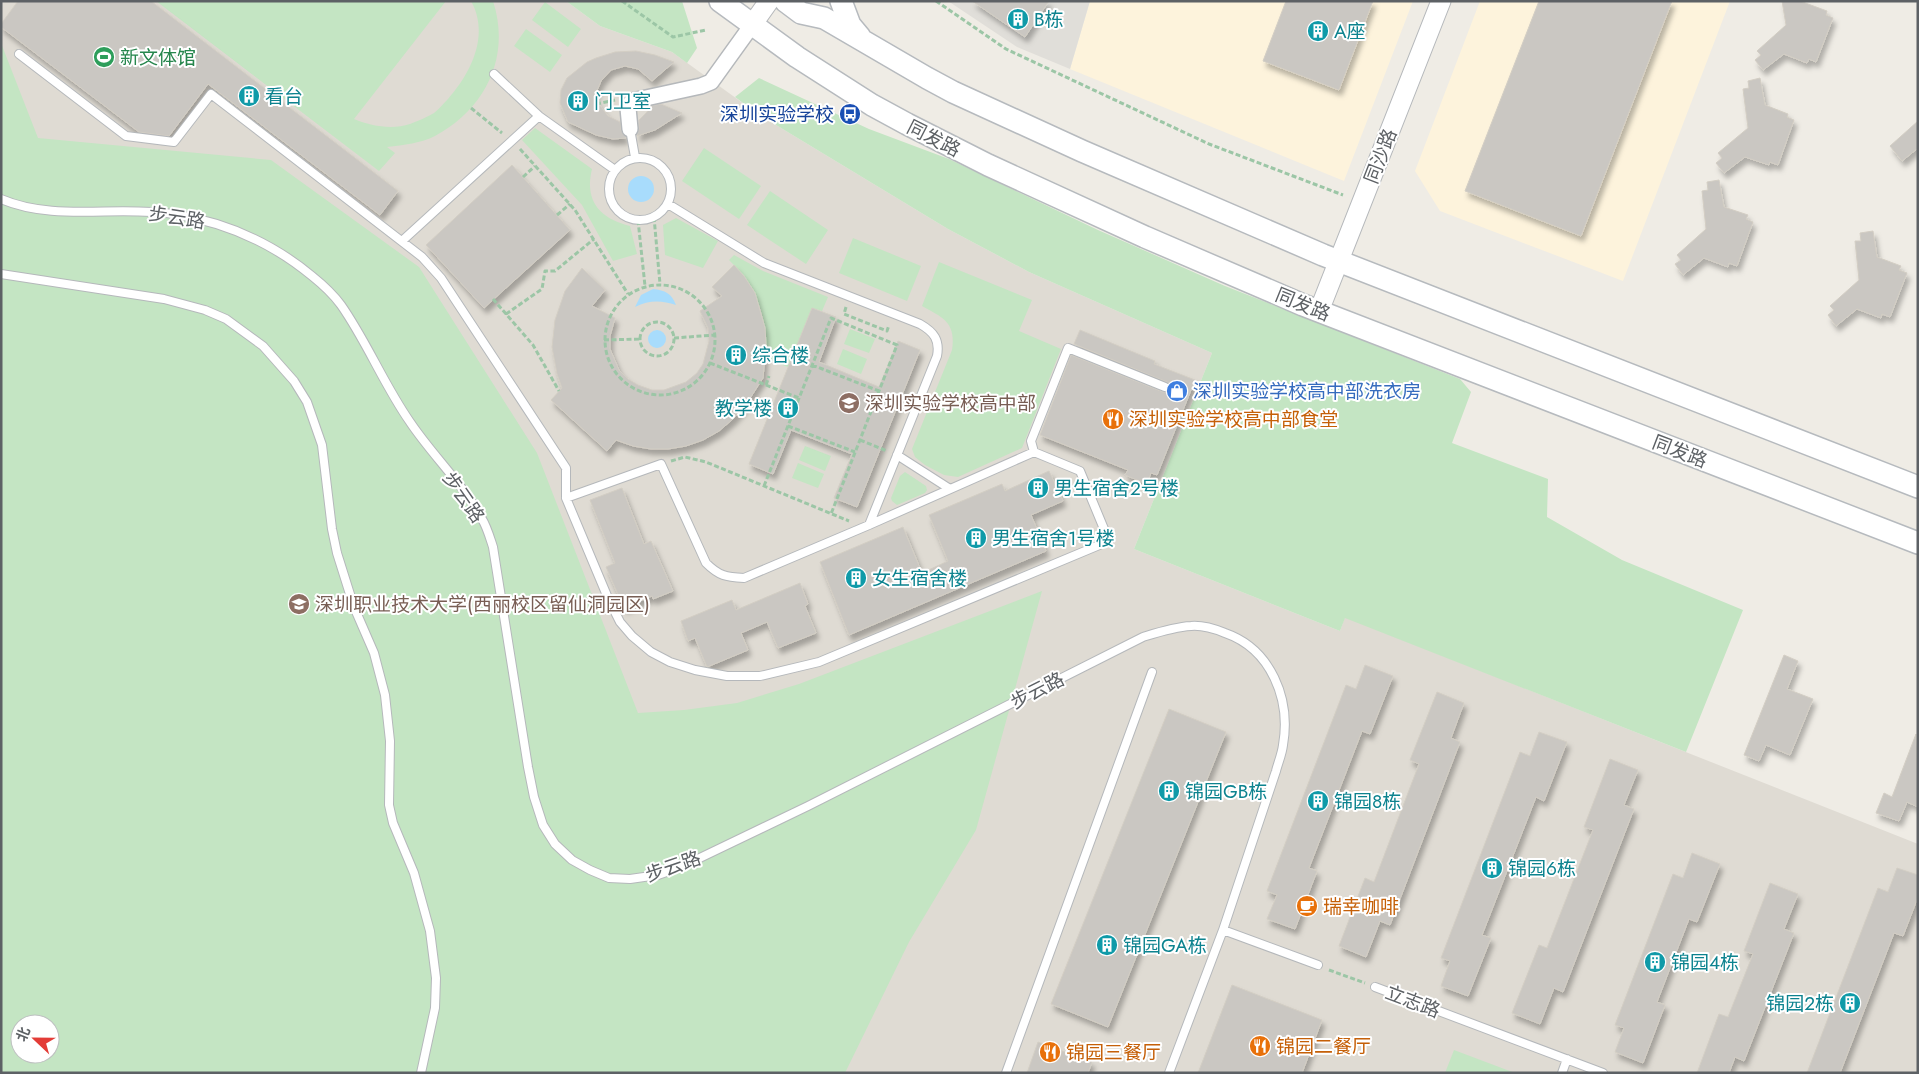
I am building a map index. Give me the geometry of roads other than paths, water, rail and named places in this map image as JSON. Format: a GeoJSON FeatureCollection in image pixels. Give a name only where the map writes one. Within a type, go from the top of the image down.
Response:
{"type":"FeatureCollection","features":[{"type":"Feature","properties":{"kind":"main road","name":"同发路"},"geometry":{"type":"LineString","coordinates":[[720,1],[796,57],[865,100],[942,142],[1145,237],[1319,311],[1918,543]]}},
{"type":"Feature","properties":{"kind":"main road"},"geometry":{"type":"LineString","coordinates":[[785,1],[801,13],[824,18],[927,78],[1023,124],[1339,261],[1918,487]]}},
{"type":"Feature","properties":{"kind":"main road"},"geometry":{"type":"LineString","coordinates":[[841,1],[850,25],[868,44]]}},
{"type":"Feature","properties":{"kind":"street"},"geometry":{"type":"LineString","coordinates":[[630,128],[628,108],[632,101],[701,86],[711,82],[769,1]]}},
{"type":"Feature","properties":{"kind":"street","name":"同沙路"},"geometry":{"type":"LineString","coordinates":[[1319,311],[1441,1]]}},
{"type":"Feature","properties":{"kind":"lane"},"geometry":{"type":"LineString","coordinates":[[19,54],[126,136],[174,142],[211,94],[422,256],[441,278],[566,468],[566,498],[620,622],[632,636],[664,659],[695,670],[727,676],[760,676],[819,662],[1109,541],[1080,471],[1034,452],[744,578],[728,577],[716,573],[706,563],[661,464],[566,498]]}},
{"type":"Feature","properties":{"kind":"lane"},"geometry":{"type":"LineString","coordinates":[[494,74],[539,116],[615,170]]}},
{"type":"Feature","properties":{"kind":"lane"},"geometry":{"type":"LineString","coordinates":[[402,241],[539,116]]}},
{"type":"Feature","properties":{"kind":"lane"},"geometry":{"type":"LineString","coordinates":[[630,128],[634,158]]}},
{"type":"Feature","properties":{"kind":"lane"},"geometry":{"type":"LineString","coordinates":[[645,157],[654,160],[663,166],[669,175],[672,184],[668,204],[654,217],[638,220],[629,218],[621,214],[614,207],[610,198],[610,179],[615,170],[620,164],[634,158],[645,157]]}},
{"type":"Feature","properties":{"kind":"lane","name":"步云路"},"geometry":{"type":"LineString","coordinates":[[1,198],[20,206],[45,211],[141,211],[172,214],[204,220],[238,230],[268,244],[297,264],[321,284],[340,304],[385,383],[410,422],[473,503],[483,520],[493,547],[534,797],[543,825],[556,844],[572,860],[610,878],[630,880],[658,875],[681,867],[808,806],[1143,637],[1169,629],[1193,626],[1213,629],[1234,636],[1251,647],[1264,659],[1276,678],[1285,720],[1283,745],[1223,930],[1169,1073]]}},
{"type":"Feature","properties":{"kind":"lane"},"geometry":{"type":"LineString","coordinates":[[668,204],[764,263],[920,324],[932,331],[938,342],[937,356],[866,526]]}},
{"type":"Feature","properties":{"kind":"lane"},"geometry":{"type":"LineString","coordinates":[[1,274],[164,299],[206,310],[226,319],[263,346],[294,381],[307,402],[322,445],[332,529],[337,553],[354,607],[374,653],[385,695],[390,742],[389,806],[393,823],[423,899],[430,931],[436,978],[435,1008],[421,1073]]}},
{"type":"Feature","properties":{"kind":"lane"},"geometry":{"type":"LineString","coordinates":[[1034,452],[1031,441],[1068,348],[1165,387]]}},
{"type":"Feature","properties":{"kind":"lane"},"geometry":{"type":"LineString","coordinates":[[896,455],[950,489]]}},
{"type":"Feature","properties":{"kind":"lane"},"geometry":{"type":"LineString","coordinates":[[1006,1073],[1152,672]]}},
{"type":"Feature","properties":{"kind":"lane"},"geometry":{"type":"LineString","coordinates":[[1223,930],[1318,965]]}},
{"type":"Feature","properties":{"kind":"lane","name":"立志路"},"geometry":{"type":"LineString","coordinates":[[1375,987],[1603,1073]]}},
{"type":"Feature","properties":{"kind":"lane"},"geometry":{"type":"LineString","coordinates":[[1562,1073],[1567,1059]]}},
{"type":"Feature","properties":{"kind":"water"},"geometry":{"type":"Polygon","coordinates":[[[641,176],[650,180],[654,189],[650,198],[641,202],[632,198],[628,189],[632,180],[641,176]]]}},
{"type":"Feature","properties":{"kind":"water"},"geometry":{"type":"Polygon","coordinates":[[[653,289],[668,293],[676,305],[655,302],[635,307],[641,295],[653,289]]]}},
{"type":"Feature","properties":{"kind":"water"},"geometry":{"type":"Polygon","coordinates":[[[653,330],[661,330],[666,335],[664,346],[653,348],[648,343],[648,335],[653,330]]]}},
{"type":"Feature","properties":{"kind":"place","name":"B栋"},"geometry":{"type":"Point","coordinates":[1018,19]}},
{"type":"Feature","properties":{"kind":"place","name":"A座"},"geometry":{"type":"Point","coordinates":[1318,31]}},
{"type":"Feature","properties":{"kind":"place","name":"新文体馆"},"geometry":{"type":"Point","coordinates":[104,57]}},
{"type":"Feature","properties":{"kind":"place","name":"看台"},"geometry":{"type":"Point","coordinates":[249,96]}},
{"type":"Feature","properties":{"kind":"place","name":"门卫室"},"geometry":{"type":"Point","coordinates":[578,101]}},
{"type":"Feature","properties":{"kind":"place","name":"深圳实验学校"},"geometry":{"type":"Point","coordinates":[850,114]}},
{"type":"Feature","properties":{"kind":"place","name":"综合楼"},"geometry":{"type":"Point","coordinates":[736,355]}},
{"type":"Feature","properties":{"kind":"place","name":"深圳实验学校高中部洗衣房"},"geometry":{"type":"Point","coordinates":[1177,391]}},
{"type":"Feature","properties":{"kind":"place","name":"深圳实验学校高中部"},"geometry":{"type":"Point","coordinates":[849,403]}},
{"type":"Feature","properties":{"kind":"place","name":"教学楼"},"geometry":{"type":"Point","coordinates":[788,408]}},
{"type":"Feature","properties":{"kind":"place","name":"深圳实验学校高中部食堂"},"geometry":{"type":"Point","coordinates":[1113,419]}},
{"type":"Feature","properties":{"kind":"place","name":"男生宿舍2号楼"},"geometry":{"type":"Point","coordinates":[1038,488]}},
{"type":"Feature","properties":{"kind":"place","name":"男生宿舍1号楼"},"geometry":{"type":"Point","coordinates":[976,538]}},
{"type":"Feature","properties":{"kind":"place","name":"女生宿舍楼"},"geometry":{"type":"Point","coordinates":[856,578]}},
{"type":"Feature","properties":{"kind":"place","name":"深圳职业技术大学(西丽校区留仙洞园区)"},"geometry":{"type":"Point","coordinates":[299,604]}},
{"type":"Feature","properties":{"kind":"place","name":"锦园GB栋"},"geometry":{"type":"Point","coordinates":[1169,791]}},
{"type":"Feature","properties":{"kind":"place","name":"锦园8栋"},"geometry":{"type":"Point","coordinates":[1318,801]}},
{"type":"Feature","properties":{"kind":"place","name":"锦园6栋"},"geometry":{"type":"Point","coordinates":[1492,868]}},
{"type":"Feature","properties":{"kind":"place","name":"瑞幸咖啡"},"geometry":{"type":"Point","coordinates":[1307,906]}},
{"type":"Feature","properties":{"kind":"place","name":"锦园GA栋"},"geometry":{"type":"Point","coordinates":[1107,945]}},
{"type":"Feature","properties":{"kind":"place","name":"锦园4栋"},"geometry":{"type":"Point","coordinates":[1655,962]}},
{"type":"Feature","properties":{"kind":"place","name":"锦园2栋"},"geometry":{"type":"Point","coordinates":[1850,1003]}},
{"type":"Feature","properties":{"kind":"place","name":"锦园二餐厅"},"geometry":{"type":"Point","coordinates":[1260,1046]}},
{"type":"Feature","properties":{"kind":"place","name":"锦园三餐厅"},"geometry":{"type":"Point","coordinates":[1050,1052]}}]}
